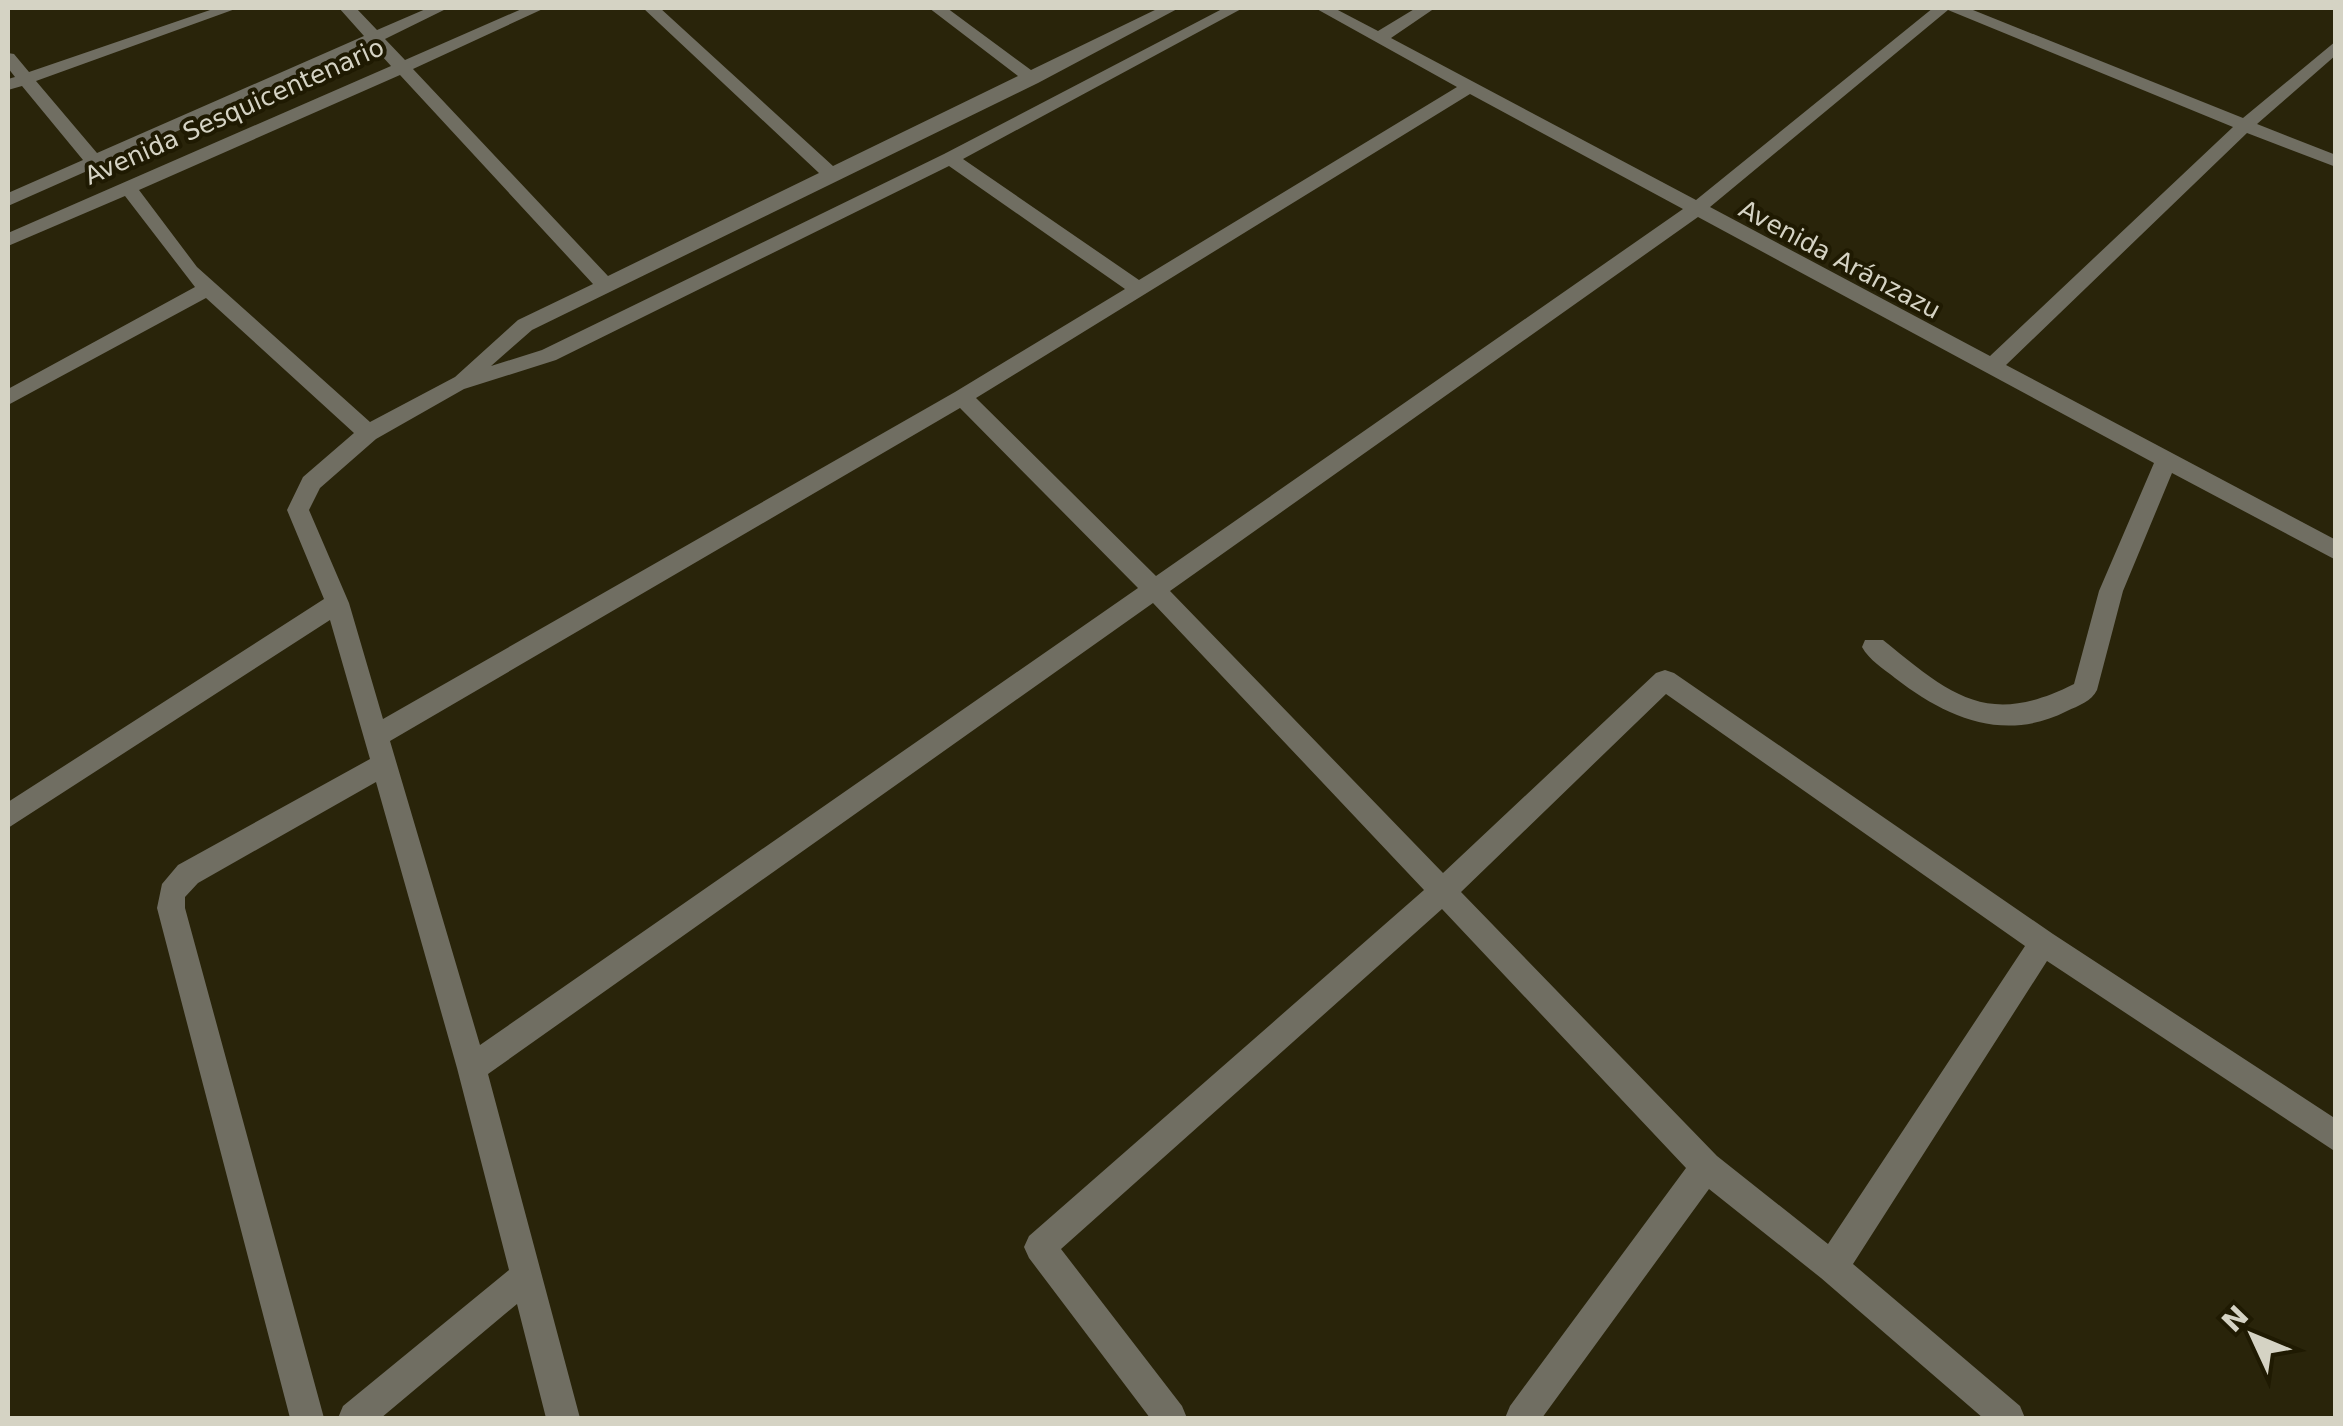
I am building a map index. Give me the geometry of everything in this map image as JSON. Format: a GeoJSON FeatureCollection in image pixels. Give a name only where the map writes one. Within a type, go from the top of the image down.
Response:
{"type":"FeatureCollection","features":[{"type":"Feature","properties":{"kind":"street"},"geometry":{"type":"LineString","coordinates":[[16,82],[230,8]]}},
{"type":"Feature","properties":{"kind":"street"},"geometry":{"type":"LineString","coordinates":[[347,8],[607,287]]}},
{"type":"Feature","properties":{"kind":"street","name":"Avenida Sesquicentenario"},"geometry":{"type":"LineString","coordinates":[[8,200],[440,8]]}},
{"type":"Feature","properties":{"kind":"street","name":"Avenida Sesquicentenario"},"geometry":{"type":"LineString","coordinates":[[8,240],[537,8]]}},
{"type":"Feature","properties":{"kind":"street"},"geometry":{"type":"LineString","coordinates":[[651,8],[833,176]]}},
{"type":"Feature","properties":{"kind":"street"},"geometry":{"type":"LineString","coordinates":[[937,8],[1032,79]]}},
{"type":"Feature","properties":{"kind":"street"},"geometry":{"type":"LineString","coordinates":[[457,384],[524,325],[1171,8]]}},
{"type":"Feature","properties":{"kind":"street"},"geometry":{"type":"LineString","coordinates":[[563,1418],[472,1068],[337,604],[298,510],[311,483],[368,433],[457,384],[549,354],[950,158],[1235,8]]}},
{"type":"Feature","properties":{"kind":"street","name":"Avenida Aránzazu"},"geometry":{"type":"LineString","coordinates":[[1323,8],[2336,551]]}},
{"type":"Feature","properties":{"kind":"street"},"geometry":{"type":"LineString","coordinates":[[1380,37],[1427,8]]}},
{"type":"Feature","properties":{"kind":"street"},"geometry":{"type":"LineString","coordinates":[[472,1068],[1695,210],[1942,8]]}},
{"type":"Feature","properties":{"kind":"street"},"geometry":{"type":"LineString","coordinates":[[1954,8],[2336,162]]}},
{"type":"Feature","properties":{"kind":"street"},"geometry":{"type":"LineString","coordinates":[[1990,368],[2246,124],[2336,46]]}},
{"type":"Feature","properties":{"kind":"street"},"geometry":{"type":"LineString","coordinates":[[8,58],[16,82],[94,162]]}},
{"type":"Feature","properties":{"kind":"street"},"geometry":{"type":"LineString","coordinates":[[306,1418],[171,908],[172,892],[188,874],[378,751],[1469,87]]}},
{"type":"Feature","properties":{"kind":"street"},"geometry":{"type":"LineString","coordinates":[[951,119],[980,142]]}},
{"type":"Feature","properties":{"kind":"street"},"geometry":{"type":"LineString","coordinates":[[950,158],[1140,288]]}},
{"type":"Feature","properties":{"kind":"street"},"geometry":{"type":"LineString","coordinates":[[128,186],[190,272],[368,433]]}},
{"type":"Feature","properties":{"kind":"street"},"geometry":{"type":"LineString","coordinates":[[8,398],[208,289]]}},
{"type":"Feature","properties":{"kind":"street"},"geometry":{"type":"LineString","coordinates":[[962,397],[1156,591],[1706,1167],[1832,1267],[2008,1418]]}},
{"type":"Feature","properties":{"kind":"street"},"geometry":{"type":"LineString","coordinates":[[1874,647],[1940,700],[1996,718],[2053,710],[2085,690],[2111,592],[2166,461]]}},
{"type":"Feature","properties":{"kind":"street"},"geometry":{"type":"LineString","coordinates":[[8,816],[337,604]]}},
{"type":"Feature","properties":{"kind":"street"},"geometry":{"type":"LineString","coordinates":[[1170,1418],[1040,1247],[1442,892],[1665,680],[2042,944],[2336,1137]]}},
{"type":"Feature","properties":{"kind":"street"},"geometry":{"type":"LineString","coordinates":[[1832,1267],[2042,944]]}},
{"type":"Feature","properties":{"kind":"street"},"geometry":{"type":"LineString","coordinates":[[1522,1418],[1706,1167]]}},
{"type":"Feature","properties":{"kind":"street"},"geometry":{"type":"LineString","coordinates":[[355,1418],[525,1277]]}}]}
